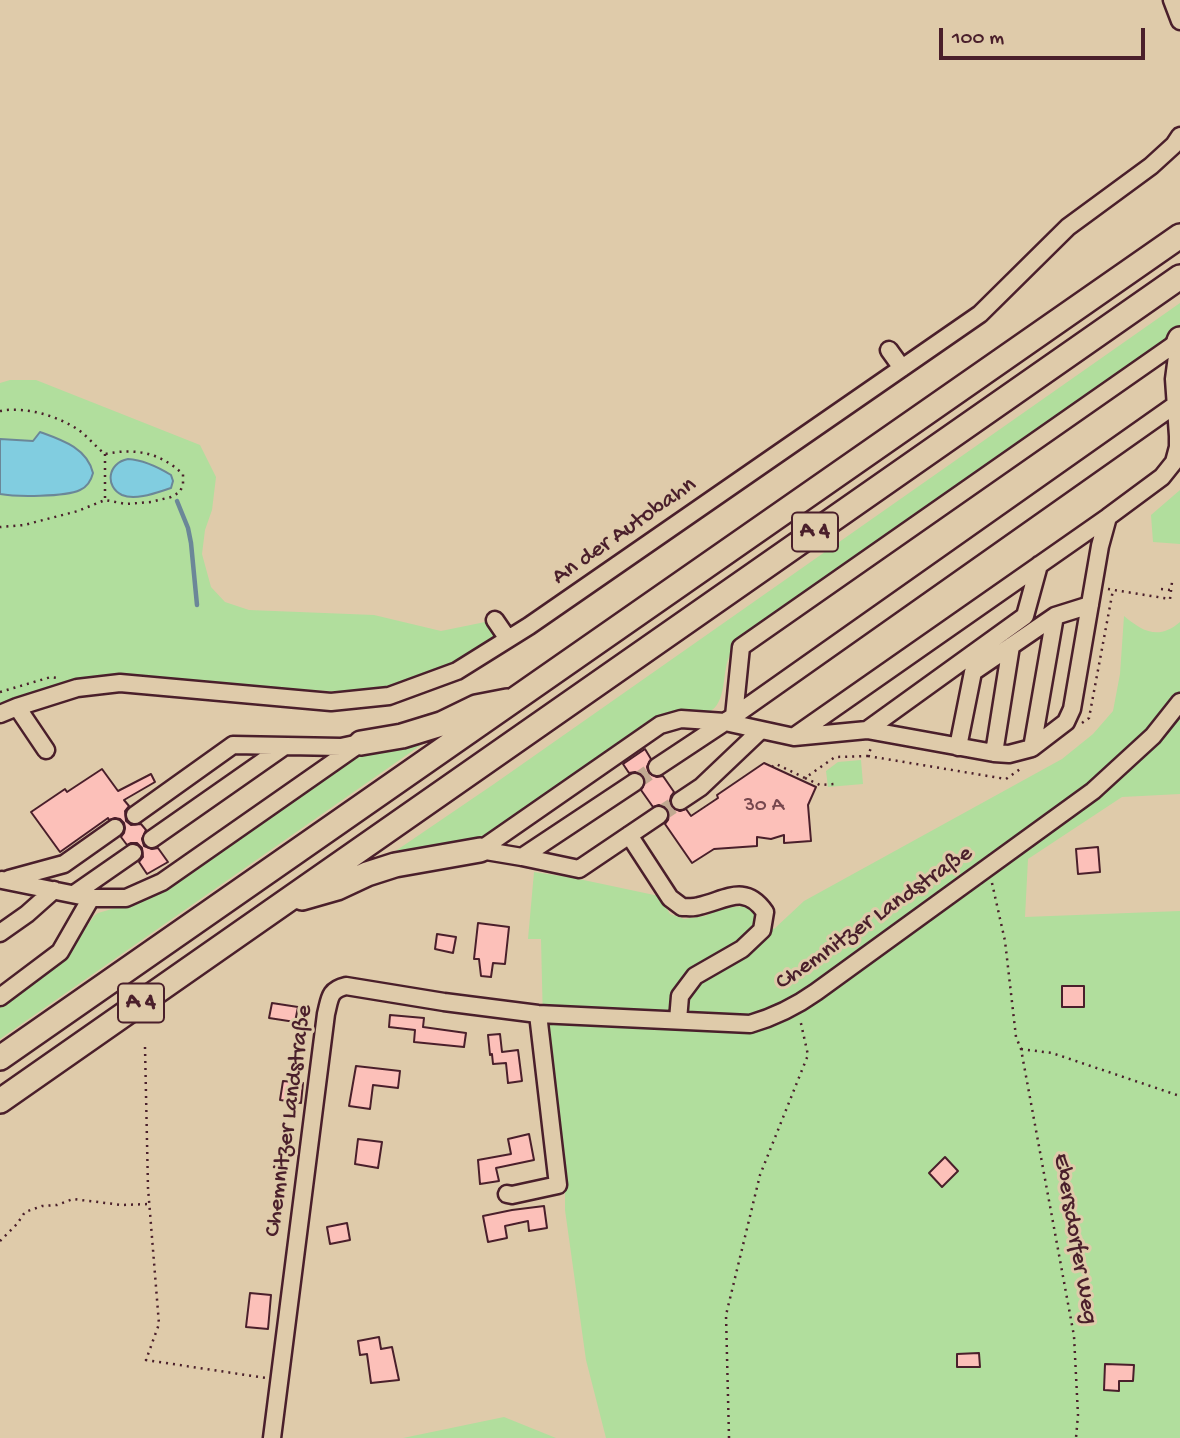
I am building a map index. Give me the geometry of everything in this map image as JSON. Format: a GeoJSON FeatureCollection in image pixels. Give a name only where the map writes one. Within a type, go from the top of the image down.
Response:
{"type":"FeatureCollection","features":[{"type":"Feature","properties":{"kind":"highway","name":"A 4"},"geometry":{"type":"LineString","coordinates":[[0,1058],[1180,236]]}},
{"type":"Feature","properties":{"kind":"highway","name":"A 4"},"geometry":{"type":"LineString","coordinates":[[0,1101],[1180,277]]}},
{"type":"Feature","properties":{"kind":"highway"},"geometry":{"type":"LineString","coordinates":[[361,743],[402,736],[441,724],[476,707],[516,699]]}},
{"type":"Feature","properties":{"kind":"highway"},"geometry":{"type":"LineString","coordinates":[[282,904],[337,888],[395,865],[480,850]]}},
{"type":"Feature","properties":{"kind":"street"},"geometry":{"type":"LineString","coordinates":[[1172,0],[1180,22]]}},
{"type":"Feature","properties":{"kind":"street","name":"An der Autobahn"},"geometry":{"type":"LineString","coordinates":[[0,714],[76,688],[120,683],[331,702],[388,696],[457,671],[508,639],[980,314],[1068,227],[1151,166],[1180,136]]}},
{"type":"Feature","properties":{"kind":"street"},"geometry":{"type":"LineString","coordinates":[[794,737],[1162,477],[1174,462],[1178,447],[1174,379],[1180,340]]}},
{"type":"Feature","properties":{"kind":"street"},"geometry":{"type":"LineString","coordinates":[[729,719],[741,647],[1180,340]]}},
{"type":"Feature","properties":{"kind":"street"},"geometry":{"type":"LineString","coordinates":[[889,350],[902,368]]}},
{"type":"Feature","properties":{"kind":"street"},"geometry":{"type":"LineString","coordinates":[[657,767],[1175,405]]}},
{"type":"Feature","properties":{"kind":"street"},"geometry":{"type":"LineString","coordinates":[[480,850],[660,725],[681,719],[729,719],[794,737],[867,730],[994,754],[1009,754],[1032,748],[1066,722],[1072,709],[1100,546],[1108,517]]}},
{"type":"Feature","properties":{"kind":"street"},"geometry":{"type":"LineString","coordinates":[[867,730],[1025,616],[1039,565]]}},
{"type":"Feature","properties":{"kind":"street"},"geometry":{"type":"LineString","coordinates":[[958,747],[973,672],[1055,616],[1090,605]]}},
{"type":"Feature","properties":{"kind":"street"},"geometry":{"type":"LineString","coordinates":[[1032,748],[1055,616]]}},
{"type":"Feature","properties":{"kind":"street"},"geometry":{"type":"LineString","coordinates":[[495,620],[508,639]]}},
{"type":"Feature","properties":{"kind":"street"},"geometry":{"type":"LineString","coordinates":[[994,754],[1011,646]]}},
{"type":"Feature","properties":{"kind":"street","name":"Chemnitzer Landstraße"},"geometry":{"type":"LineString","coordinates":[[273,1430],[326,1014],[332,992],[346,986],[538,1014],[750,1024],[773,1017],[797,1005],[1093,791],[1153,736],[1180,702]]}},
{"type":"Feature","properties":{"kind":"street"},"geometry":{"type":"LineString","coordinates":[[17,707],[46,750]]}},
{"type":"Feature","properties":{"kind":"street"},"geometry":{"type":"LineString","coordinates":[[680,800],[701,787],[761,730]]}},
{"type":"Feature","properties":{"kind":"street"},"geometry":{"type":"LineString","coordinates":[[135,815],[233,745],[341,747],[361,743]]}},
{"type":"Feature","properties":{"kind":"street"},"geometry":{"type":"LineString","coordinates":[[1,881],[91,898],[126,898],[162,882],[361,743]]}},
{"type":"Feature","properties":{"kind":"street"},"geometry":{"type":"LineString","coordinates":[[152,839],[285,746]]}},
{"type":"Feature","properties":{"kind":"street"},"geometry":{"type":"LineString","coordinates":[[522,857],[635,782]]}},
{"type":"Feature","properties":{"kind":"street"},"geometry":{"type":"LineString","coordinates":[[480,850],[579,869],[659,815]]}},
{"type":"Feature","properties":{"kind":"street"},"geometry":{"type":"LineString","coordinates":[[1,881],[64,864],[115,828]]}},
{"type":"Feature","properties":{"kind":"street"},"geometry":{"type":"LineString","coordinates":[[629,835],[670,898],[682,908],[697,907],[743,895],[757,901],[765,912],[762,930],[742,949],[695,976],[680,996],[678,1020]]}},
{"type":"Feature","properties":{"kind":"street"},"geometry":{"type":"LineString","coordinates":[[74,894],[132,853]]}},
{"type":"Feature","properties":{"kind":"street"},"geometry":{"type":"LineString","coordinates":[[0,933],[54,890]]}},
{"type":"Feature","properties":{"kind":"street"},"geometry":{"type":"LineString","coordinates":[[0,997],[60,952],[91,898]]}},
{"type":"Feature","properties":{"kind":"street"},"geometry":{"type":"LineString","coordinates":[[507,1194],[558,1185],[538,1014]]}},
{"type":"Feature","properties":{"kind":"path"},"geometry":{"type":"LineString","coordinates":[[0,411],[24,410],[66,423],[80,432],[105,454],[105,500]]}},
{"type":"Feature","properties":{"kind":"path"},"geometry":{"type":"LineString","coordinates":[[0,527],[24,525],[78,511],[105,500],[126,504],[151,502],[180,492],[183,474],[160,458],[139,451],[105,454]]}},
{"type":"Feature","properties":{"kind":"path"},"geometry":{"type":"LineString","coordinates":[[1160,589],[1180,589]]}},
{"type":"Feature","properties":{"kind":"path"},"geometry":{"type":"LineString","coordinates":[[805,778],[820,785],[835,784]]}},
{"type":"Feature","properties":{"kind":"path","name":"Ebersdorfer Weg"},"geometry":{"type":"LineString","coordinates":[[988,868],[1005,941],[1016,1037],[1021,1049],[1074,1336],[1078,1415],[1076,1438]]}},
{"type":"Feature","properties":{"kind":"path"},"geometry":{"type":"LineString","coordinates":[[729,1438],[726,1315],[760,1175],[808,1055],[797,1005]]}},
{"type":"Feature","properties":{"kind":"path"},"geometry":{"type":"LineString","coordinates":[[145,1048],[149,1204],[159,1324],[146,1360],[279,1380]]}},
{"type":"Feature","properties":{"kind":"path"},"geometry":{"type":"LineString","coordinates":[[1021,1049],[1052,1053],[1180,1096]]}},
{"type":"Feature","properties":{"kind":"path"},"geometry":{"type":"LineString","coordinates":[[0,1241],[18,1224],[25,1212],[41,1206],[58,1205],[73,1199],[122,1205],[149,1204]]}},
{"type":"Feature","properties":{"kind":"green space"},"geometry":{"type":"Polygon","coordinates":[[[1180,303],[1180,327],[1175,337],[742,640],[730,655],[721,695],[715,708],[698,714],[661,717],[497,832],[475,843],[372,867],[494,784],[1180,303]]]}},
{"type":"Feature","properties":{"kind":"green space"},"geometry":{"type":"Polygon","coordinates":[[[10,380],[36,380],[200,445],[216,477],[202,554],[211,587],[225,602],[249,610],[374,615],[441,631],[495,620],[497,638],[450,666],[405,683],[358,693],[97,675],[49,687],[0,707],[0,494],[41,496],[73,492],[89,483],[92,467],[34,441],[0,439],[0,383],[10,380]],[[138,460],[113,467],[112,483],[124,496],[137,496],[158,493],[171,475],[138,460]]]}},
{"type":"Feature","properties":{"kind":"green space"},"geometry":{"type":"Polygon","coordinates":[[[1180,490],[1180,544],[1153,542],[1151,515],[1180,490]]]}},
{"type":"Feature","properties":{"kind":"green space"},"geometry":{"type":"Polygon","coordinates":[[[1124,616],[1151,632],[1165,631],[1180,622],[1180,794],[1122,797],[1028,859],[1025,917],[1180,911],[1180,1438],[606,1438],[586,1360],[565,1210],[565,1187],[543,1023],[541,939],[528,939],[534,872],[659,896],[670,914],[684,919],[705,916],[722,908],[746,906],[774,929],[804,901],[1062,759],[1093,734],[1113,711],[1120,674],[1124,616]]]}},
{"type":"Feature","properties":{"kind":"green space"},"geometry":{"type":"Polygon","coordinates":[[[422,741],[421,745],[0,1039],[0,1004],[67,956],[98,913],[150,898],[358,757],[371,751],[422,741]]]}},
{"type":"Feature","properties":{"kind":"green space"},"geometry":{"type":"Polygon","coordinates":[[[861,760],[863,784],[828,787],[826,771],[838,762],[861,760]]]}},
{"type":"Feature","properties":{"kind":"green space"},"geometry":{"type":"Polygon","coordinates":[[[504,1417],[556,1438],[403,1438],[504,1417]]]}},
{"type":"Feature","properties":{"kind":"water"},"geometry":{"type":"Polygon","coordinates":[[[40,432],[79,451],[90,464],[93,473],[90,481],[80,490],[63,494],[0,494],[0,439],[33,441],[40,432]]]}},
{"type":"Feature","properties":{"kind":"water"},"geometry":{"type":"Polygon","coordinates":[[[128,459],[150,464],[171,475],[171,488],[134,497],[122,495],[113,487],[112,470],[121,461],[128,459]]]}},
{"type":"Feature","properties":{"kind":"building"},"geometry":{"type":"Polygon","coordinates":[[[645,749],[651,759],[647,767],[649,773],[657,777],[663,776],[674,792],[670,801],[672,807],[680,811],[686,809],[691,816],[764,763],[816,787],[808,805],[811,841],[784,843],[784,835],[771,839],[757,837],[757,846],[714,849],[692,863],[665,824],[669,815],[667,809],[659,805],[653,807],[641,790],[645,782],[643,776],[635,772],[629,773],[623,764],[645,749]]]}},
{"type":"Feature","properties":{"kind":"building"},"geometry":{"type":"Polygon","coordinates":[[[102,769],[118,791],[151,774],[155,782],[124,800],[129,806],[125,811],[126,821],[131,825],[141,824],[146,830],[142,839],[144,846],[158,848],[168,862],[147,874],[139,862],[143,857],[142,848],[137,843],[127,845],[121,837],[125,828],[120,819],[108,818],[60,852],[31,812],[102,769]]]}},
{"type":"Feature","properties":{"kind":"building"},"geometry":{"type":"Polygon","coordinates":[[[1098,847],[1100,872],[1078,874],[1076,849],[1098,847]]]}},
{"type":"Feature","properties":{"kind":"building"},"geometry":{"type":"Polygon","coordinates":[[[478,923],[509,927],[505,964],[493,963],[491,977],[481,976],[479,959],[474,959],[478,923]]]}},
{"type":"Feature","properties":{"kind":"building"},"geometry":{"type":"Polygon","coordinates":[[[437,934],[456,937],[453,953],[435,949],[437,934]]]}},
{"type":"Feature","properties":{"kind":"building"},"geometry":{"type":"Polygon","coordinates":[[[1062,986],[1084,986],[1084,1007],[1062,1007],[1062,986]]]}},
{"type":"Feature","properties":{"kind":"building"},"geometry":{"type":"Polygon","coordinates":[[[272,1003],[298,1007],[295,1022],[269,1018],[272,1003]]]}},
{"type":"Feature","properties":{"kind":"building"},"geometry":{"type":"Polygon","coordinates":[[[390,1015],[424,1018],[423,1027],[466,1033],[464,1047],[414,1042],[415,1030],[389,1027],[390,1015]]]}},
{"type":"Feature","properties":{"kind":"building"},"geometry":{"type":"Polygon","coordinates":[[[500,1034],[502,1052],[518,1050],[522,1081],[508,1083],[506,1063],[493,1064],[488,1035],[500,1034]]]}},
{"type":"Feature","properties":{"kind":"building"},"geometry":{"type":"Polygon","coordinates":[[[356,1066],[400,1071],[398,1088],[373,1085],[370,1109],[349,1106],[356,1066]]]}},
{"type":"Feature","properties":{"kind":"building"},"geometry":{"type":"Polygon","coordinates":[[[283,1081],[303,1083],[301,1103],[280,1100],[283,1081]]]}},
{"type":"Feature","properties":{"kind":"building"},"geometry":{"type":"Polygon","coordinates":[[[529,1134],[534,1160],[496,1168],[499,1181],[480,1184],[478,1160],[511,1154],[508,1139],[529,1134]]]}},
{"type":"Feature","properties":{"kind":"building"},"geometry":{"type":"Polygon","coordinates":[[[358,1139],[382,1142],[378,1168],[355,1164],[358,1139]]]}},
{"type":"Feature","properties":{"kind":"building"},"geometry":{"type":"Polygon","coordinates":[[[945,1157],[958,1171],[942,1187],[929,1173],[945,1157]]]}},
{"type":"Feature","properties":{"kind":"building"},"geometry":{"type":"Polygon","coordinates":[[[544,1206],[547,1228],[529,1231],[528,1221],[505,1226],[507,1238],[488,1242],[483,1216],[544,1206]]]}},
{"type":"Feature","properties":{"kind":"building"},"geometry":{"type":"Polygon","coordinates":[[[347,1223],[350,1240],[330,1244],[327,1227],[347,1223]]]}},
{"type":"Feature","properties":{"kind":"building"},"geometry":{"type":"Polygon","coordinates":[[[250,1293],[271,1295],[268,1329],[246,1327],[250,1293]]]}},
{"type":"Feature","properties":{"kind":"building"},"geometry":{"type":"Polygon","coordinates":[[[379,1337],[381,1349],[392,1347],[399,1380],[371,1383],[367,1354],[360,1355],[358,1341],[379,1337]]]}},
{"type":"Feature","properties":{"kind":"building"},"geometry":{"type":"Polygon","coordinates":[[[979,1353],[980,1367],[957,1367],[957,1354],[979,1353]]]}},
{"type":"Feature","properties":{"kind":"building"},"geometry":{"type":"Polygon","coordinates":[[[1105,1364],[1134,1365],[1133,1381],[1119,1381],[1119,1391],[1104,1390],[1105,1364]]]}},
{"type":"Feature","properties":{"kind":"waterway"},"geometry":{"type":"LineString","coordinates":[[177,501],[191,543],[197,605]]}},
{"type":"Feature","properties":{"kind":"tunnel"},"geometry":{"type":"LineString","coordinates":[[635,782],[657,767]]}},
{"type":"Feature","properties":{"kind":"tunnel"},"geometry":{"type":"LineString","coordinates":[[659,815],[680,801]]}}]}
